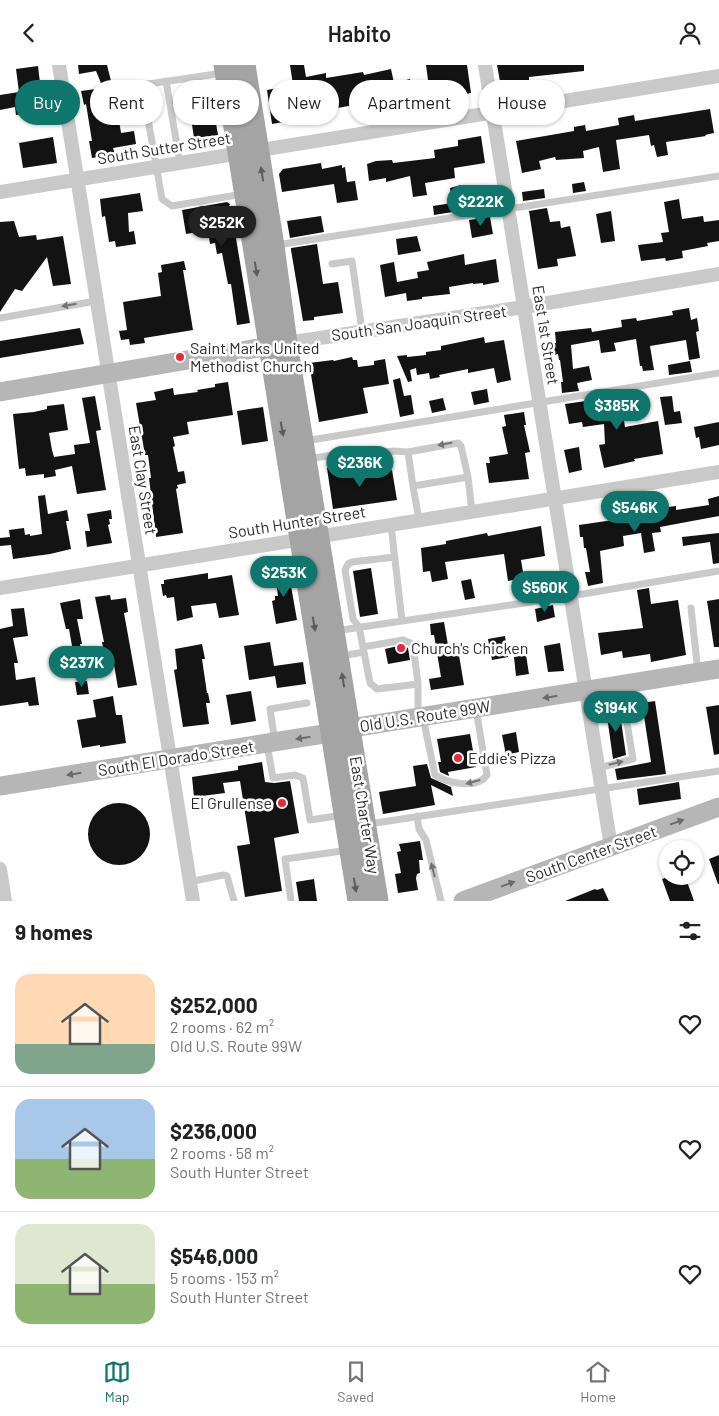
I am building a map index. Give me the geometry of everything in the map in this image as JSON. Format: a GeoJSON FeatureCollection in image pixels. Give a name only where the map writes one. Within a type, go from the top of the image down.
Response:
{"type":"FeatureCollection","features":[{"type":"Feature","properties":{"kind":"main road","name":"Old U.S. Route 99W"},"geometry":{"type":"LineString","coordinates":[[244,65],[274,246],[278,344],[309,538],[330,733]]}},
{"type":"Feature","properties":{"kind":"main road","name":"Old U.S. Route 99W"},"geometry":{"type":"LineString","coordinates":[[224,69],[244,194],[278,344],[306,450],[309,538],[335,631],[351,729],[719,669]]}},
{"type":"Feature","properties":{"kind":"main road","name":"South San Joaquin Street"},"geometry":{"type":"LineString","coordinates":[[0,392],[278,344]]}},
{"type":"Feature","properties":{"kind":"main road","name":"South El Dorado Street"},"geometry":{"type":"LineString","coordinates":[[0,786],[351,729]]}},
{"type":"Feature","properties":{"kind":"main road","name":"East Charter Way"},"geometry":{"type":"LineString","coordinates":[[351,729],[378,901]]}},
{"type":"Feature","properties":{"kind":"main road","name":"East Charter Way"},"geometry":{"type":"LineString","coordinates":[[330,733],[358,901]]}},
{"type":"Feature","properties":{"kind":"main road","name":"South Center Street"},"geometry":{"type":"LineString","coordinates":[[463,901],[719,807]]}},
{"type":"Feature","properties":{"kind":"street","name":"East Clay Street"},"geometry":{"type":"LineString","coordinates":[[59,65],[192,901]]}},
{"type":"Feature","properties":{"kind":"street","name":"East 1st Street"},"geometry":{"type":"LineString","coordinates":[[485,65],[488,80]]}},
{"type":"Feature","properties":{"kind":"street","name":"South Sutter Street"},"geometry":{"type":"LineString","coordinates":[[565,101],[719,76]]}},
{"type":"Feature","properties":{"kind":"street","name":"South Sutter Street"},"geometry":{"type":"LineString","coordinates":[[0,192],[479,115]]}},
{"type":"Feature","properties":{"kind":"street","name":"East 1st Street"},"geometry":{"type":"LineString","coordinates":[[495,125],[611,847]]}},
{"type":"Feature","properties":{"kind":"street","name":"South San Joaquin Street"},"geometry":{"type":"LineString","coordinates":[[278,344],[524,307],[719,274]]}},
{"type":"Feature","properties":{"kind":"street","name":"South Hunter Street"},"geometry":{"type":"LineString","coordinates":[[0,588],[719,472]]}},
{"type":"Feature","properties":{"kind":"street"},"geometry":{"type":"LineString","coordinates":[[0,869],[5,901]]}},
{"type":"Feature","properties":{"kind":"lane"},"geometry":{"type":"LineString","coordinates":[[224,69],[142,85],[162,199],[172,206],[244,194]]}},
{"type":"Feature","properties":{"kind":"lane"},"geometry":{"type":"LineString","coordinates":[[166,81],[180,163]]}},
{"type":"Feature","properties":{"kind":"lane"},"geometry":{"type":"LineString","coordinates":[[274,246],[719,176]]}},
{"type":"Feature","properties":{"kind":"lane"},"geometry":{"type":"LineString","coordinates":[[332,264],[352,261],[362,331]]}},
{"type":"Feature","properties":{"kind":"lane"},"geometry":{"type":"LineString","coordinates":[[0,317],[96,301]]}},
{"type":"Feature","properties":{"kind":"lane"},"geometry":{"type":"LineString","coordinates":[[306,450],[540,403],[719,373]]}},
{"type":"Feature","properties":{"kind":"lane"},"geometry":{"type":"LineString","coordinates":[[306,450],[348,458],[393,451],[408,452],[458,443],[461,446],[468,477],[472,512]]}},
{"type":"Feature","properties":{"kind":"lane"},"geometry":{"type":"LineString","coordinates":[[408,452],[419,520]]}},
{"type":"Feature","properties":{"kind":"lane"},"geometry":{"type":"LineString","coordinates":[[413,487],[468,477]]}},
{"type":"Feature","properties":{"kind":"lane"},"geometry":{"type":"LineString","coordinates":[[391,525],[402,621]]}},
{"type":"Feature","properties":{"kind":"lane"},"geometry":{"type":"LineString","coordinates":[[395,557],[352,562],[348,565],[345,570],[353,619],[359,627],[370,683],[377,689],[418,684]]}},
{"type":"Feature","properties":{"kind":"lane"},"geometry":{"type":"LineString","coordinates":[[335,631],[570,596],[719,571]]}},
{"type":"Feature","properties":{"kind":"lane"},"geometry":{"type":"LineString","coordinates":[[691,609],[698,673]]}},
{"type":"Feature","properties":{"kind":"lane"},"geometry":{"type":"LineString","coordinates":[[339,656],[404,640],[413,644],[421,717],[435,775],[460,785],[474,784],[485,778],[486,775],[476,708]]}},
{"type":"Feature","properties":{"kind":"lane"},"geometry":{"type":"LineString","coordinates":[[598,768],[633,759],[621,685]]}},
{"type":"Feature","properties":{"kind":"lane"},"geometry":{"type":"LineString","coordinates":[[307,703],[270,709],[273,778],[294,775],[303,778],[310,820],[344,815]]}},
{"type":"Feature","properties":{"kind":"lane"},"geometry":{"type":"LineString","coordinates":[[366,824],[719,771]]}},
{"type":"Feature","properties":{"kind":"lane"},"geometry":{"type":"LineString","coordinates":[[417,816],[419,829],[426,839],[441,901]]}},
{"type":"Feature","properties":{"kind":"lane"},"geometry":{"type":"LineString","coordinates":[[291,901],[285,859],[349,850]]}},
{"type":"Feature","properties":{"kind":"lane"},"geometry":{"type":"LineString","coordinates":[[190,882],[222,875],[227,876],[234,901]]}},
{"type":"Feature","properties":{"kind":"building"},"geometry":{"type":"Polygon","coordinates":[[[78,65],[107,65],[111,80],[100,80],[96,71],[79,74],[78,65]]]}},
{"type":"Feature","properties":{"kind":"building"},"geometry":{"type":"Polygon","coordinates":[[[290,65],[304,65],[306,77],[326,73],[326,78],[363,72],[364,75],[391,69],[393,80],[349,80],[349,106],[339,108],[339,80],[292,80],[290,65]]]}},
{"type":"Feature","properties":{"kind":"building"},"geometry":{"type":"Polygon","coordinates":[[[426,65],[467,65],[471,93],[469,93],[469,80],[428,80],[426,65]]]}},
{"type":"Feature","properties":{"kind":"building"},"geometry":{"type":"Polygon","coordinates":[[[497,65],[584,65],[584,71],[529,77],[529,80],[500,80],[497,65]]]}},
{"type":"Feature","properties":{"kind":"building"},"geometry":{"type":"Polygon","coordinates":[[[38,66],[40,80],[17,80],[16,69],[38,66]]]}},
{"type":"Feature","properties":{"kind":"building"},"geometry":{"type":"Polygon","coordinates":[[[90,90],[90,125],[120,125],[121,133],[134,131],[136,144],[113,148],[115,154],[92,158],[89,141],[92,141],[86,104],[84,105],[81,91],[90,90]]]}},
{"type":"Feature","properties":{"kind":"building"},"geometry":{"type":"Polygon","coordinates":[[[15,93],[15,107],[0,110],[0,95],[15,93]]]}},
{"type":"Feature","properties":{"kind":"building"},"geometry":{"type":"Polygon","coordinates":[[[710,109],[714,133],[666,142],[668,155],[657,157],[654,145],[651,146],[649,135],[616,140],[620,169],[603,172],[599,147],[583,151],[584,158],[556,160],[555,157],[539,161],[541,169],[522,173],[516,141],[574,131],[574,127],[585,125],[586,131],[619,125],[618,118],[634,115],[635,121],[710,109]]]}},
{"type":"Feature","properties":{"kind":"building"},"geometry":{"type":"Polygon","coordinates":[[[192,125],[216,125],[218,135],[194,138],[192,125]]]}},
{"type":"Feature","properties":{"kind":"building"},"geometry":{"type":"Polygon","coordinates":[[[481,136],[485,163],[454,168],[455,178],[425,183],[427,195],[413,197],[410,176],[386,182],[386,178],[369,181],[367,164],[376,161],[392,160],[393,163],[435,158],[434,150],[458,146],[458,140],[481,136]]]}},
{"type":"Feature","properties":{"kind":"building"},"geometry":{"type":"Polygon","coordinates":[[[53,137],[57,163],[23,168],[19,143],[53,137]]]}},
{"type":"Feature","properties":{"kind":"building"},"geometry":{"type":"Polygon","coordinates":[[[321,163],[322,169],[342,165],[342,168],[345,167],[347,182],[355,181],[358,200],[337,203],[334,184],[282,192],[279,174],[283,169],[321,163]]]}},
{"type":"Feature","properties":{"kind":"building"},"geometry":{"type":"Polygon","coordinates":[[[584,182],[586,191],[573,193],[572,184],[584,182]]]}},
{"type":"Feature","properties":{"kind":"building"},"geometry":{"type":"Polygon","coordinates":[[[461,185],[463,193],[488,189],[490,206],[434,215],[433,206],[452,203],[450,188],[461,185]]]}},
{"type":"Feature","properties":{"kind":"building"},"geometry":{"type":"Polygon","coordinates":[[[544,189],[545,198],[523,201],[522,192],[544,189]]]}},
{"type":"Feature","properties":{"kind":"building"},"geometry":{"type":"Polygon","coordinates":[[[140,193],[143,211],[128,213],[129,232],[134,231],[136,244],[116,247],[115,241],[109,242],[105,216],[102,217],[100,199],[140,193]]]}},
{"type":"Feature","properties":{"kind":"building"},"geometry":{"type":"Polygon","coordinates":[[[679,199],[682,219],[703,216],[704,222],[719,220],[719,241],[707,243],[708,246],[682,251],[683,258],[666,261],[665,258],[641,261],[638,245],[663,242],[661,233],[669,232],[664,202],[679,199]]]}},
{"type":"Feature","properties":{"kind":"building"},"geometry":{"type":"Polygon","coordinates":[[[227,202],[230,204],[228,208],[231,233],[235,232],[250,323],[237,325],[231,284],[228,284],[222,253],[217,254],[215,243],[210,244],[208,230],[186,234],[182,210],[227,202]]]}},
{"type":"Feature","properties":{"kind":"building"},"geometry":{"type":"Polygon","coordinates":[[[547,208],[550,222],[560,221],[561,228],[570,226],[576,256],[557,259],[558,266],[538,269],[529,211],[547,208]]]}},
{"type":"Feature","properties":{"kind":"building"},"geometry":{"type":"Polygon","coordinates":[[[611,211],[615,241],[601,243],[596,214],[611,211]]]}},
{"type":"Feature","properties":{"kind":"building"},"geometry":{"type":"Polygon","coordinates":[[[321,216],[324,232],[290,238],[287,221],[321,216]]]}},
{"type":"Feature","properties":{"kind":"building"},"geometry":{"type":"Polygon","coordinates":[[[490,217],[493,234],[472,238],[469,220],[490,217]]]}},
{"type":"Feature","properties":{"kind":"building"},"geometry":{"type":"Polygon","coordinates":[[[14,221],[19,237],[36,235],[37,240],[63,236],[71,284],[53,286],[47,257],[22,291],[15,289],[0,312],[0,222],[14,221]]]}},
{"type":"Feature","properties":{"kind":"building"},"geometry":{"type":"Polygon","coordinates":[[[417,236],[421,251],[398,255],[396,239],[417,236]]]}},
{"type":"Feature","properties":{"kind":"building"},"geometry":{"type":"Polygon","coordinates":[[[317,244],[323,284],[338,282],[343,313],[314,317],[314,320],[303,321],[291,248],[317,244]]]}},
{"type":"Feature","properties":{"kind":"building"},"geometry":{"type":"Polygon","coordinates":[[[464,254],[465,265],[496,259],[499,282],[483,285],[483,283],[473,283],[449,287],[450,294],[422,297],[422,299],[407,301],[406,293],[385,297],[380,265],[394,262],[397,282],[418,278],[417,272],[429,270],[427,262],[464,254]]]}},
{"type":"Feature","properties":{"kind":"building"},"geometry":{"type":"Polygon","coordinates":[[[184,261],[186,270],[183,270],[193,330],[144,338],[145,343],[130,345],[129,339],[121,340],[119,331],[127,330],[123,302],[161,296],[158,273],[162,272],[161,265],[184,261]]]}},
{"type":"Feature","properties":{"kind":"building"},"geometry":{"type":"Polygon","coordinates":[[[689,308],[691,320],[697,318],[699,331],[696,332],[700,358],[689,360],[686,340],[650,346],[654,370],[643,371],[642,366],[640,366],[636,339],[614,343],[616,351],[601,353],[599,340],[571,345],[573,369],[589,366],[592,380],[577,383],[579,391],[562,393],[561,382],[563,382],[560,360],[558,354],[554,355],[553,343],[556,343],[555,332],[591,328],[592,332],[622,327],[621,320],[636,318],[637,321],[673,315],[672,311],[689,308]]]}},
{"type":"Feature","properties":{"kind":"building"},"geometry":{"type":"Polygon","coordinates":[[[80,328],[84,344],[0,358],[0,341],[80,328]]]}},
{"type":"Feature","properties":{"kind":"building"},"geometry":{"type":"Polygon","coordinates":[[[484,337],[485,343],[504,340],[511,380],[497,383],[494,368],[468,373],[468,369],[439,375],[440,377],[430,379],[429,373],[417,375],[416,368],[410,370],[412,381],[408,382],[397,356],[426,355],[426,352],[441,350],[441,346],[484,337]]]}},
{"type":"Feature","properties":{"kind":"building"},"geometry":{"type":"Polygon","coordinates":[[[352,357],[353,360],[357,360],[358,367],[374,365],[374,361],[385,359],[389,384],[363,388],[368,413],[319,422],[309,363],[352,357]]]}},
{"type":"Feature","properties":{"kind":"building"},"geometry":{"type":"Polygon","coordinates":[[[690,361],[692,372],[669,375],[668,365],[690,361]]]}},
{"type":"Feature","properties":{"kind":"building"},"geometry":{"type":"Polygon","coordinates":[[[400,378],[404,396],[411,395],[414,414],[400,417],[393,380],[400,378]]]}},
{"type":"Feature","properties":{"kind":"building"},"geometry":{"type":"Polygon","coordinates":[[[228,382],[233,415],[187,422],[189,434],[173,437],[178,472],[184,471],[186,483],[177,485],[178,488],[176,489],[183,533],[156,537],[148,455],[145,455],[136,403],[156,400],[154,392],[173,388],[174,395],[198,392],[197,390],[215,387],[215,384],[228,382]]]}},
{"type":"Feature","properties":{"kind":"building"},"geometry":{"type":"Polygon","coordinates":[[[487,389],[489,402],[474,405],[471,392],[487,389]]]}},
{"type":"Feature","properties":{"kind":"building"},"geometry":{"type":"Polygon","coordinates":[[[95,396],[101,430],[96,431],[106,490],[77,494],[72,466],[55,470],[56,476],[44,478],[44,474],[26,476],[25,468],[19,469],[13,414],[34,412],[47,409],[47,406],[64,404],[68,430],[49,433],[52,450],[54,457],[75,454],[74,445],[90,443],[82,398],[95,396]]]}},
{"type":"Feature","properties":{"kind":"building"},"geometry":{"type":"Polygon","coordinates":[[[620,396],[625,427],[658,421],[663,454],[634,459],[635,461],[604,468],[599,445],[605,444],[604,424],[583,427],[582,422],[569,424],[565,404],[620,396]]]}},
{"type":"Feature","properties":{"kind":"building"},"geometry":{"type":"Polygon","coordinates":[[[672,396],[674,412],[680,411],[682,423],[665,425],[660,397],[672,396]]]}},
{"type":"Feature","properties":{"kind":"building"},"geometry":{"type":"Polygon","coordinates":[[[443,398],[446,410],[432,413],[429,401],[443,398]]]}},
{"type":"Feature","properties":{"kind":"building"},"geometry":{"type":"Polygon","coordinates":[[[263,407],[268,441],[242,445],[237,411],[263,407]]]}},
{"type":"Feature","properties":{"kind":"building"},"geometry":{"type":"Polygon","coordinates":[[[524,412],[526,425],[524,425],[530,452],[525,453],[529,479],[489,483],[486,463],[490,463],[489,457],[508,454],[502,427],[506,426],[504,415],[524,412]]]}},
{"type":"Feature","properties":{"kind":"building"},"geometry":{"type":"Polygon","coordinates":[[[719,422],[719,445],[701,449],[699,437],[696,438],[694,427],[719,422]]]}},
{"type":"Feature","properties":{"kind":"building"},"geometry":{"type":"Polygon","coordinates":[[[579,447],[582,470],[569,473],[564,450],[579,447]]]}},
{"type":"Feature","properties":{"kind":"building"},"geometry":{"type":"Polygon","coordinates":[[[344,466],[346,476],[392,470],[397,500],[333,509],[327,468],[344,466]]]}},
{"type":"Feature","properties":{"kind":"building"},"geometry":{"type":"Polygon","coordinates":[[[45,495],[48,514],[67,510],[69,521],[66,521],[71,549],[13,559],[11,545],[0,546],[0,538],[10,537],[9,530],[24,528],[25,535],[42,534],[38,496],[45,495]]]}},
{"type":"Feature","properties":{"kind":"building"},"geometry":{"type":"Polygon","coordinates":[[[719,496],[719,516],[660,527],[661,532],[652,533],[655,551],[644,553],[641,533],[623,536],[624,546],[600,551],[603,583],[588,586],[585,572],[590,572],[583,537],[580,537],[579,525],[620,519],[621,523],[659,517],[662,515],[660,508],[676,506],[676,510],[709,505],[708,499],[719,496]]]}},
{"type":"Feature","properties":{"kind":"building"},"geometry":{"type":"Polygon","coordinates":[[[111,510],[112,519],[109,519],[110,524],[108,525],[112,543],[87,547],[85,531],[90,531],[87,514],[111,510]]]}},
{"type":"Feature","properties":{"kind":"building"},"geometry":{"type":"Polygon","coordinates":[[[541,526],[545,556],[521,560],[524,578],[508,581],[504,554],[445,562],[448,579],[432,582],[430,571],[423,572],[421,548],[446,544],[446,541],[487,533],[488,536],[541,526]]]}},
{"type":"Feature","properties":{"kind":"building"},"geometry":{"type":"Polygon","coordinates":[[[719,533],[719,563],[713,564],[710,542],[683,546],[682,537],[719,533]]]}},
{"type":"Feature","properties":{"kind":"building"},"geometry":{"type":"Polygon","coordinates":[[[285,567],[286,570],[288,569],[297,620],[276,624],[272,601],[275,600],[275,596],[278,596],[275,571],[277,571],[276,568],[285,567]]]}},
{"type":"Feature","properties":{"kind":"building"},"geometry":{"type":"Polygon","coordinates":[[[371,568],[378,614],[360,617],[353,571],[371,568]]]}},
{"type":"Feature","properties":{"kind":"building"},"geometry":{"type":"Polygon","coordinates":[[[208,573],[208,579],[232,575],[239,615],[219,618],[216,603],[191,606],[193,617],[177,621],[174,597],[167,598],[166,595],[163,596],[161,584],[164,584],[164,580],[208,573]]]}},
{"type":"Feature","properties":{"kind":"building"},"geometry":{"type":"Polygon","coordinates":[[[471,579],[475,598],[465,600],[461,581],[471,579]]]}},
{"type":"Feature","properties":{"kind":"building"},"geometry":{"type":"Polygon","coordinates":[[[649,588],[651,604],[678,600],[686,655],[651,662],[650,654],[623,658],[622,651],[601,655],[598,633],[643,628],[637,590],[649,588]]]}},
{"type":"Feature","properties":{"kind":"building"},"geometry":{"type":"Polygon","coordinates":[[[110,595],[111,600],[126,598],[128,612],[124,613],[137,685],[118,688],[113,659],[105,660],[102,642],[104,642],[95,597],[110,595]]]}},
{"type":"Feature","properties":{"kind":"building"},"geometry":{"type":"Polygon","coordinates":[[[80,599],[83,619],[77,619],[82,653],[70,656],[68,647],[72,646],[69,629],[66,629],[60,603],[80,599]]]}},
{"type":"Feature","properties":{"kind":"building"},"geometry":{"type":"Polygon","coordinates":[[[719,599],[719,647],[714,647],[707,601],[719,599]]]}},
{"type":"Feature","properties":{"kind":"building"},"geometry":{"type":"Polygon","coordinates":[[[553,605],[555,617],[537,622],[535,609],[553,605]]]}},
{"type":"Feature","properties":{"kind":"building"},"geometry":{"type":"Polygon","coordinates":[[[24,608],[28,636],[13,638],[18,663],[14,663],[16,680],[35,677],[39,705],[29,706],[28,702],[0,706],[0,629],[13,626],[11,609],[24,608]]]}},
{"type":"Feature","properties":{"kind":"building"},"geometry":{"type":"Polygon","coordinates":[[[444,622],[448,645],[457,643],[464,685],[431,690],[429,679],[441,677],[434,635],[431,635],[430,624],[444,622]]]}},
{"type":"Feature","properties":{"kind":"building"},"geometry":{"type":"Polygon","coordinates":[[[505,636],[508,657],[492,660],[488,639],[505,636]]]}},
{"type":"Feature","properties":{"kind":"building"},"geometry":{"type":"Polygon","coordinates":[[[270,642],[274,666],[303,662],[306,684],[277,688],[275,676],[249,680],[244,646],[270,642]]]}},
{"type":"Feature","properties":{"kind":"building"},"geometry":{"type":"Polygon","coordinates":[[[560,643],[564,671],[548,672],[544,646],[560,643]]]}},
{"type":"Feature","properties":{"kind":"building"},"geometry":{"type":"Polygon","coordinates":[[[202,644],[205,659],[202,659],[210,703],[206,703],[209,724],[183,727],[174,670],[177,669],[175,649],[202,644]]]}},
{"type":"Feature","properties":{"kind":"building"},"geometry":{"type":"Polygon","coordinates":[[[402,645],[408,648],[410,660],[388,664],[385,649],[402,645]]]}},
{"type":"Feature","properties":{"kind":"building"},"geometry":{"type":"Polygon","coordinates":[[[526,655],[529,674],[516,676],[514,657],[526,655]]]}},
{"type":"Feature","properties":{"kind":"building"},"geometry":{"type":"Polygon","coordinates":[[[87,681],[89,694],[77,695],[75,682],[87,681]]]}},
{"type":"Feature","properties":{"kind":"building"},"geometry":{"type":"Polygon","coordinates":[[[251,691],[256,721],[231,725],[226,695],[251,691]]]}},
{"type":"Feature","properties":{"kind":"building"},"geometry":{"type":"Polygon","coordinates":[[[113,696],[116,715],[122,715],[126,743],[82,748],[77,720],[96,717],[93,700],[113,696]]]}},
{"type":"Feature","properties":{"kind":"building"},"geometry":{"type":"Polygon","coordinates":[[[655,701],[666,774],[617,780],[615,769],[651,762],[642,703],[655,701]]]}},
{"type":"Feature","properties":{"kind":"building"},"geometry":{"type":"Polygon","coordinates":[[[719,705],[719,754],[714,755],[706,707],[719,705]]]}},
{"type":"Feature","properties":{"kind":"building"},"geometry":{"type":"Polygon","coordinates":[[[619,707],[626,755],[613,759],[606,709],[619,707]]]}},
{"type":"Feature","properties":{"kind":"building"},"geometry":{"type":"Polygon","coordinates":[[[516,732],[519,752],[506,755],[502,735],[516,732]]]}},
{"type":"Feature","properties":{"kind":"building"},"geometry":{"type":"Polygon","coordinates":[[[470,734],[476,767],[448,772],[449,776],[440,772],[438,762],[441,762],[437,739],[470,734]]]}},
{"type":"Feature","properties":{"kind":"building"},"geometry":{"type":"Polygon","coordinates":[[[262,762],[265,782],[290,781],[299,833],[274,838],[282,891],[245,897],[237,846],[250,844],[240,781],[223,783],[225,793],[194,797],[192,777],[238,770],[238,766],[262,762]]]}},
{"type":"Feature","properties":{"kind":"building"},"geometry":{"type":"Polygon","coordinates":[[[427,764],[431,778],[451,787],[453,796],[431,785],[435,805],[383,814],[379,792],[416,786],[413,766],[427,764]]]}},
{"type":"Feature","properties":{"kind":"building"},"geometry":{"type":"Polygon","coordinates":[[[679,782],[681,799],[639,805],[637,789],[679,782]]]}},
{"type":"Feature","properties":{"kind":"building"},"geometry":{"type":"Polygon","coordinates":[[[119,803],[136,808],[141,812],[145,817],[150,834],[145,851],[141,856],[136,860],[119,865],[102,860],[97,856],[93,851],[88,834],[93,817],[97,812],[102,808],[119,803]]]}},
{"type":"Feature","properties":{"kind":"building"},"geometry":{"type":"Polygon","coordinates":[[[420,841],[423,860],[419,860],[420,873],[417,874],[416,878],[418,890],[398,893],[395,874],[401,873],[397,852],[401,851],[399,844],[420,841]]]}},
{"type":"Feature","properties":{"kind":"building"},"geometry":{"type":"Polygon","coordinates":[[[719,855],[719,884],[718,884],[709,859],[719,855]]]}},
{"type":"Feature","properties":{"kind":"building"},"geometry":{"type":"Polygon","coordinates":[[[314,879],[317,901],[299,901],[296,882],[314,879]]]}},
{"type":"Feature","properties":{"kind":"building"},"geometry":{"type":"Polygon","coordinates":[[[664,885],[688,885],[694,901],[670,901],[664,885]]]}},
{"type":"Feature","properties":{"kind":"building"},"geometry":{"type":"Polygon","coordinates":[[[603,888],[609,901],[565,901],[595,889],[603,888]]]}},
{"type":"Feature","properties":{"kind":"place","name":"Saint Marks United Methodist Church"},"geometry":{"type":"Point","coordinates":[180,357]}},
{"type":"Feature","properties":{"kind":"place","name":"Church's Chicken"},"geometry":{"type":"Point","coordinates":[401,648]}},
{"type":"Feature","properties":{"kind":"place","name":"Eddie's Pizza"},"geometry":{"type":"Point","coordinates":[458,758]}},
{"type":"Feature","properties":{"kind":"place","name":"El Grullense"},"geometry":{"type":"Point","coordinates":[282,803]}}]}
